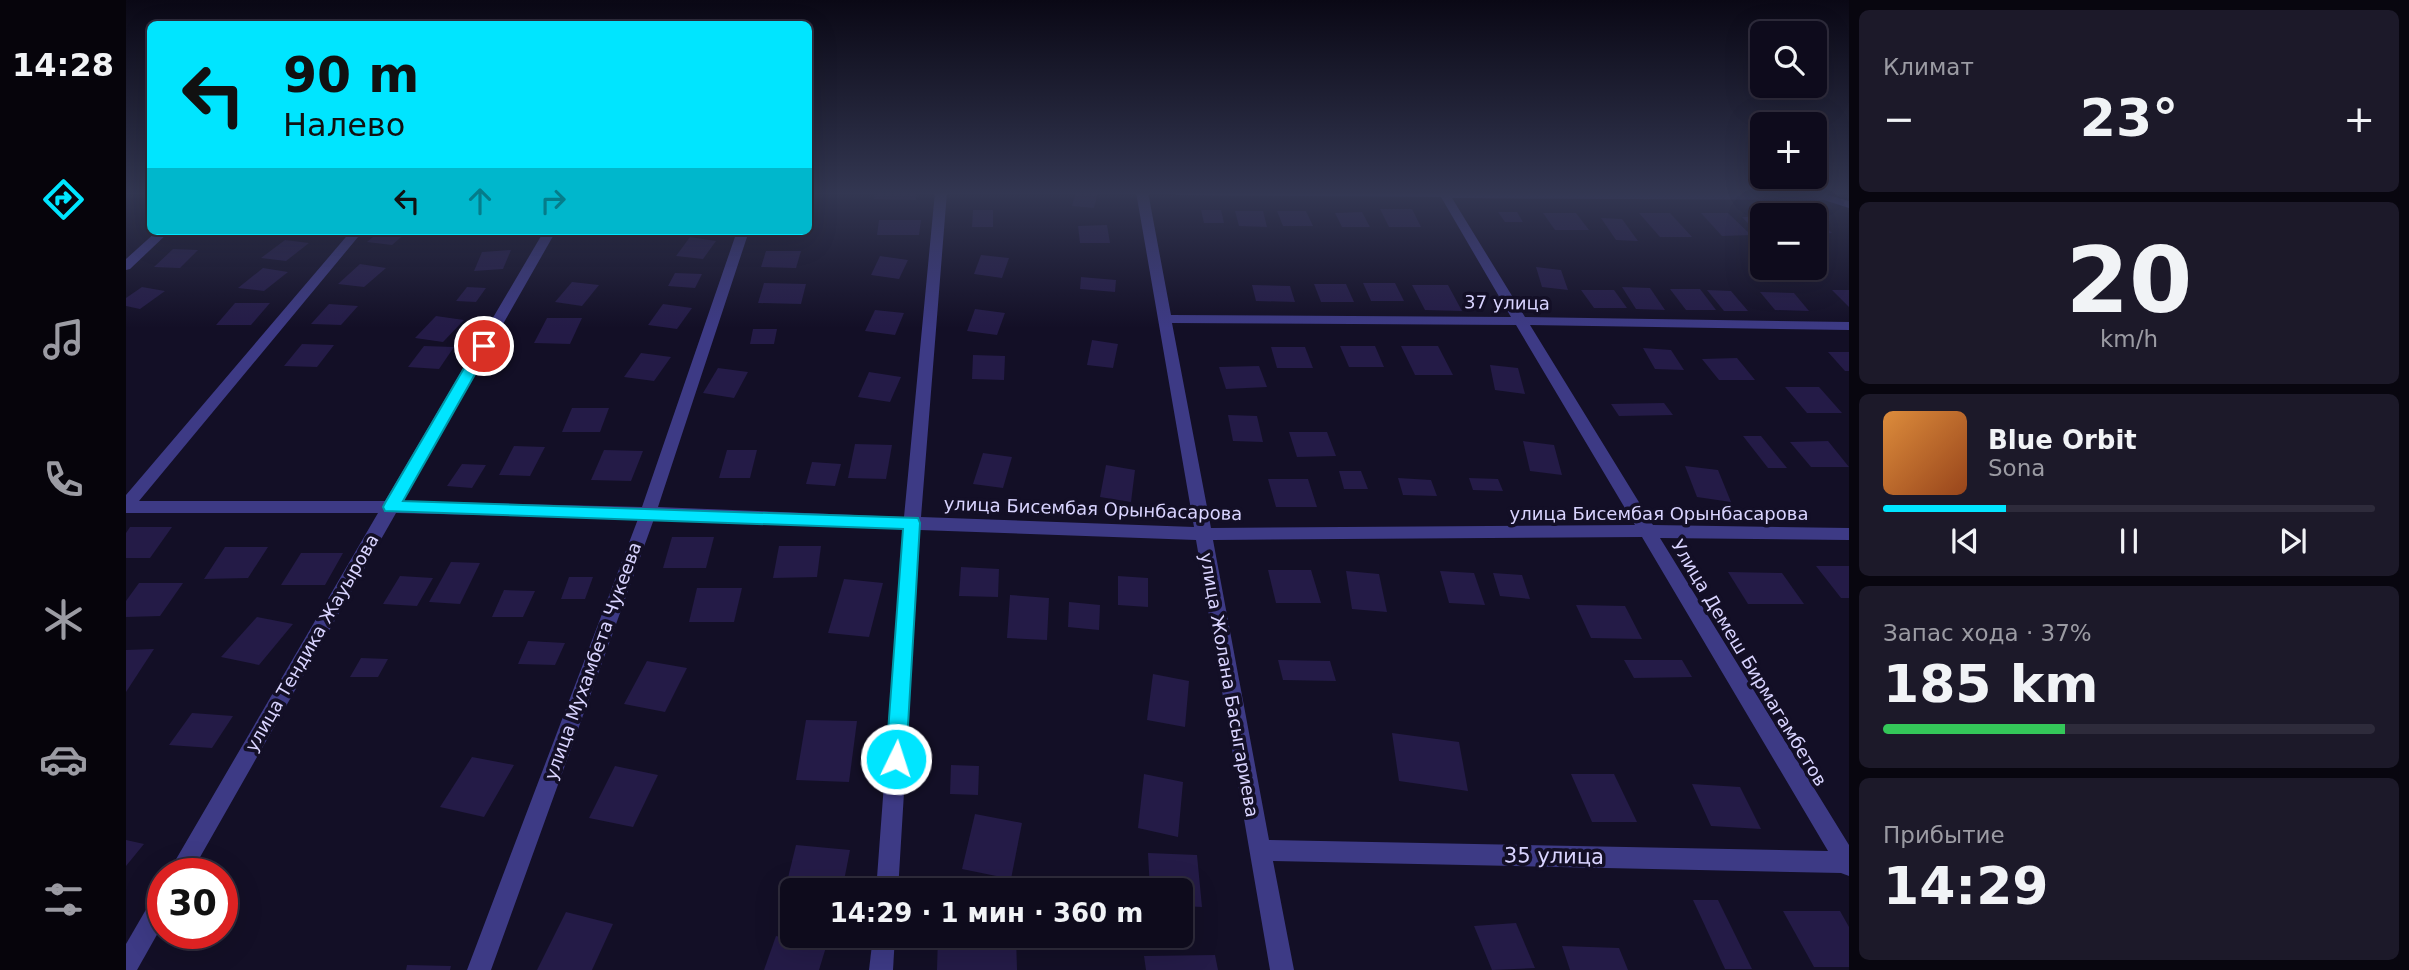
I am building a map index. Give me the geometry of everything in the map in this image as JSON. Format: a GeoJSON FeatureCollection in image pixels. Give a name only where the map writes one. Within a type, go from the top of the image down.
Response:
{"type":"FeatureCollection","features":[{"type":"Feature","properties":{"kind":"street"},"geometry":{"type":"LineString","coordinates":[[126,266],[157,237]]}},
{"type":"Feature","properties":{"kind":"street"},"geometry":{"type":"LineString","coordinates":[[126,507],[352,237]]}},
{"type":"Feature","properties":{"kind":"street","name":"улица Тендика Жауырова"},"geometry":{"type":"LineString","coordinates":[[188,858],[546,237]]}},
{"type":"Feature","properties":{"kind":"street","name":"улица Мухамбета Чукеева"},"geometry":{"type":"LineString","coordinates":[[480,970],[648,513],[741,237]]}},
{"type":"Feature","properties":{"kind":"street"},"geometry":{"type":"LineString","coordinates":[[888,878],[912,523],[938,237]]}},
{"type":"Feature","properties":{"kind":"street","name":"улица Жолана Басыгариева"},"geometry":{"type":"LineString","coordinates":[[1150,237],[1201,534],[1282,970]]}},
{"type":"Feature","properties":{"kind":"street","name":"Улица Демеш Бирмагамбетов"},"geometry":{"type":"LineString","coordinates":[[1470,237],[1848,863]]}},
{"type":"Feature","properties":{"kind":"street","name":"37 улица"},"geometry":{"type":"LineString","coordinates":[[1165,319],[1849,326]]}},
{"type":"Feature","properties":{"kind":"street","name":"улица Бисембая Орынбасарова"},"geometry":{"type":"LineString","coordinates":[[126,507],[391,507],[648,513],[1201,534],[1646,531],[1849,534]]}},
{"type":"Feature","properties":{"kind":"street","name":"35 улица"},"geometry":{"type":"LineString","coordinates":[[1259,850],[1848,863]]}},
{"type":"Feature","properties":{"kind":"street"},"geometry":{"type":"LineString","coordinates":[[126,966],[147,930]]}},
{"type":"Feature","properties":{"kind":"street"},"geometry":{"type":"LineString","coordinates":[[881,970],[883,948]]}},
{"type":"Feature","properties":{"kind":"building"},"geometry":{"type":"Polygon","coordinates":[[[373,237],[401,237],[392,245],[367,242],[373,237]]]}},
{"type":"Feature","properties":{"kind":"building"},"geometry":{"type":"Polygon","coordinates":[[[690,237],[716,241],[703,259],[676,256],[690,237]]]}},
{"type":"Feature","properties":{"kind":"building"},"geometry":{"type":"Polygon","coordinates":[[[1079,237],[1109,237],[1110,243],[1080,243],[1079,237]]]}},
{"type":"Feature","properties":{"kind":"building"},"geometry":{"type":"Polygon","coordinates":[[[1614,237],[1635,237],[1638,241],[1616,240],[1614,237]]]}},
{"type":"Feature","properties":{"kind":"building"},"geometry":{"type":"Polygon","coordinates":[[[285,240],[309,243],[286,261],[261,258],[285,240]]]}},
{"type":"Feature","properties":{"kind":"building"},"geometry":{"type":"Polygon","coordinates":[[[173,249],[198,250],[180,268],[154,267],[173,249]]]}},
{"type":"Feature","properties":{"kind":"building"},"geometry":{"type":"Polygon","coordinates":[[[511,250],[503,269],[474,271],[482,252],[511,250]]]}},
{"type":"Feature","properties":{"kind":"building"},"geometry":{"type":"Polygon","coordinates":[[[766,251],[801,251],[796,268],[761,267],[766,251]]]}},
{"type":"Feature","properties":{"kind":"building"},"geometry":{"type":"Polygon","coordinates":[[[981,255],[1009,258],[1002,278],[974,274],[981,255]]]}},
{"type":"Feature","properties":{"kind":"building"},"geometry":{"type":"Polygon","coordinates":[[[880,256],[908,260],[899,279],[871,275],[880,256]]]}},
{"type":"Feature","properties":{"kind":"building"},"geometry":{"type":"Polygon","coordinates":[[[360,264],[386,268],[364,287],[338,284],[360,264]]]}},
{"type":"Feature","properties":{"kind":"building"},"geometry":{"type":"Polygon","coordinates":[[[1536,267],[1561,270],[1568,290],[1542,287],[1536,267]]]}},
{"type":"Feature","properties":{"kind":"building"},"geometry":{"type":"Polygon","coordinates":[[[263,268],[288,272],[264,291],[238,288],[263,268]]]}},
{"type":"Feature","properties":{"kind":"building"},"geometry":{"type":"Polygon","coordinates":[[[675,273],[702,274],[695,288],[668,286],[675,273]]]}},
{"type":"Feature","properties":{"kind":"building"},"geometry":{"type":"Polygon","coordinates":[[[1081,277],[1116,280],[1115,292],[1080,289],[1081,277]]]}},
{"type":"Feature","properties":{"kind":"building"},"geometry":{"type":"Polygon","coordinates":[[[572,282],[599,285],[582,306],[555,302],[572,282]]]}},
{"type":"Feature","properties":{"kind":"building"},"geometry":{"type":"Polygon","coordinates":[[[764,283],[806,284],[801,304],[758,303],[764,283]]]}},
{"type":"Feature","properties":{"kind":"building"},"geometry":{"type":"Polygon","coordinates":[[[1363,283],[1395,283],[1404,301],[1371,301],[1363,283]]]}},
{"type":"Feature","properties":{"kind":"building"},"geometry":{"type":"Polygon","coordinates":[[[1314,284],[1346,284],[1354,302],[1321,302],[1314,284]]]}},
{"type":"Feature","properties":{"kind":"building"},"geometry":{"type":"Polygon","coordinates":[[[1252,285],[1290,286],[1295,302],[1256,301],[1252,285]]]}},
{"type":"Feature","properties":{"kind":"building"},"geometry":{"type":"Polygon","coordinates":[[[1412,285],[1448,285],[1462,311],[1425,310],[1412,285]]]}},
{"type":"Feature","properties":{"kind":"building"},"geometry":{"type":"Polygon","coordinates":[[[142,287],[165,291],[140,309],[126,306],[126,298],[142,287]]]}},
{"type":"Feature","properties":{"kind":"building"},"geometry":{"type":"Polygon","coordinates":[[[467,287],[486,288],[476,302],[456,301],[467,287]]]}},
{"type":"Feature","properties":{"kind":"building"},"geometry":{"type":"Polygon","coordinates":[[[1622,287],[1650,288],[1665,310],[1636,309],[1622,287]]]}},
{"type":"Feature","properties":{"kind":"building"},"geometry":{"type":"Polygon","coordinates":[[[1670,289],[1700,289],[1716,310],[1686,310],[1670,289]]]}},
{"type":"Feature","properties":{"kind":"building"},"geometry":{"type":"Polygon","coordinates":[[[1581,290],[1614,290],[1627,308],[1594,308],[1581,290]]]}},
{"type":"Feature","properties":{"kind":"building"},"geometry":{"type":"Polygon","coordinates":[[[1707,290],[1731,291],[1748,311],[1724,311],[1707,290]]]}},
{"type":"Feature","properties":{"kind":"building"},"geometry":{"type":"Polygon","coordinates":[[[1832,290],[1849,290],[1849,307],[1832,290]]]}},
{"type":"Feature","properties":{"kind":"building"},"geometry":{"type":"Polygon","coordinates":[[[1760,292],[1794,293],[1809,311],[1775,310],[1760,292]]]}},
{"type":"Feature","properties":{"kind":"building"},"geometry":{"type":"Polygon","coordinates":[[[235,303],[270,303],[251,325],[216,325],[235,303]]]}},
{"type":"Feature","properties":{"kind":"building"},"geometry":{"type":"Polygon","coordinates":[[[329,304],[358,306],[341,325],[311,324],[329,304]]]}},
{"type":"Feature","properties":{"kind":"building"},"geometry":{"type":"Polygon","coordinates":[[[663,304],[692,308],[677,329],[648,325],[663,304]]]}},
{"type":"Feature","properties":{"kind":"building"},"geometry":{"type":"Polygon","coordinates":[[[975,309],[1005,313],[997,335],[967,331],[975,309]]]}},
{"type":"Feature","properties":{"kind":"building"},"geometry":{"type":"Polygon","coordinates":[[[875,310],[904,313],[895,335],[865,331],[875,310]]]}},
{"type":"Feature","properties":{"kind":"building"},"geometry":{"type":"Polygon","coordinates":[[[436,316],[464,320],[443,342],[415,338],[436,316]]]}},
{"type":"Feature","properties":{"kind":"building"},"geometry":{"type":"Polygon","coordinates":[[[547,318],[582,318],[570,344],[534,343],[547,318]]]}},
{"type":"Feature","properties":{"kind":"building"},"geometry":{"type":"Polygon","coordinates":[[[753,329],[777,329],[774,344],[750,344],[753,329]]]}},
{"type":"Feature","properties":{"kind":"building"},"geometry":{"type":"Polygon","coordinates":[[[1092,340],[1118,344],[1113,368],[1087,365],[1092,340]]]}},
{"type":"Feature","properties":{"kind":"building"},"geometry":{"type":"Polygon","coordinates":[[[302,344],[334,345],[317,367],[284,366],[302,344]]]}},
{"type":"Feature","properties":{"kind":"building"},"geometry":{"type":"Polygon","coordinates":[[[424,346],[454,347],[439,369],[408,367],[424,346]]]}},
{"type":"Feature","properties":{"kind":"building"},"geometry":{"type":"Polygon","coordinates":[[[1340,346],[1375,346],[1384,367],[1349,367],[1340,346]]]}},
{"type":"Feature","properties":{"kind":"building"},"geometry":{"type":"Polygon","coordinates":[[[1401,346],[1438,346],[1453,375],[1415,375],[1401,346]]]}},
{"type":"Feature","properties":{"kind":"building"},"geometry":{"type":"Polygon","coordinates":[[[1271,347],[1305,347],[1313,368],[1277,368],[1271,347]]]}},
{"type":"Feature","properties":{"kind":"building"},"geometry":{"type":"Polygon","coordinates":[[[1643,348],[1671,350],[1684,370],[1655,369],[1643,348]]]}},
{"type":"Feature","properties":{"kind":"building"},"geometry":{"type":"Polygon","coordinates":[[[1828,352],[1849,352],[1849,371],[1845,371],[1828,352]]]}},
{"type":"Feature","properties":{"kind":"building"},"geometry":{"type":"Polygon","coordinates":[[[641,353],[671,357],[654,381],[624,377],[641,353]]]}},
{"type":"Feature","properties":{"kind":"building"},"geometry":{"type":"Polygon","coordinates":[[[973,355],[1005,356],[1004,380],[972,379],[973,355]]]}},
{"type":"Feature","properties":{"kind":"building"},"geometry":{"type":"Polygon","coordinates":[[[1737,358],[1755,380],[1719,380],[1702,359],[1737,358]]]}},
{"type":"Feature","properties":{"kind":"building"},"geometry":{"type":"Polygon","coordinates":[[[1490,365],[1518,368],[1525,394],[1495,390],[1490,365]]]}},
{"type":"Feature","properties":{"kind":"building"},"geometry":{"type":"Polygon","coordinates":[[[1259,366],[1267,387],[1226,389],[1219,367],[1259,366]]]}},
{"type":"Feature","properties":{"kind":"building"},"geometry":{"type":"Polygon","coordinates":[[[718,368],[748,372],[734,398],[703,393],[718,368]]]}},
{"type":"Feature","properties":{"kind":"building"},"geometry":{"type":"Polygon","coordinates":[[[869,372],[901,377],[890,402],[858,397],[869,372]]]}},
{"type":"Feature","properties":{"kind":"building"},"geometry":{"type":"Polygon","coordinates":[[[1785,387],[1819,387],[1842,413],[1807,413],[1785,387]]]}},
{"type":"Feature","properties":{"kind":"building"},"geometry":{"type":"Polygon","coordinates":[[[1664,403],[1673,415],[1619,416],[1611,404],[1664,403]]]}},
{"type":"Feature","properties":{"kind":"building"},"geometry":{"type":"Polygon","coordinates":[[[572,408],[609,408],[600,432],[562,432],[572,408]]]}},
{"type":"Feature","properties":{"kind":"building"},"geometry":{"type":"Polygon","coordinates":[[[1228,415],[1257,416],[1263,442],[1233,441],[1228,415]]]}},
{"type":"Feature","properties":{"kind":"building"},"geometry":{"type":"Polygon","coordinates":[[[1289,432],[1327,432],[1336,456],[1297,457],[1289,432]]]}},
{"type":"Feature","properties":{"kind":"building"},"geometry":{"type":"Polygon","coordinates":[[[1743,436],[1761,436],[1787,468],[1768,468],[1743,436]]]}},
{"type":"Feature","properties":{"kind":"building"},"geometry":{"type":"Polygon","coordinates":[[[1523,441],[1554,445],[1562,475],[1530,471],[1523,441]]]}},
{"type":"Feature","properties":{"kind":"building"},"geometry":{"type":"Polygon","coordinates":[[[1828,441],[1849,467],[1811,467],[1790,442],[1828,441]]]}},
{"type":"Feature","properties":{"kind":"building"},"geometry":{"type":"Polygon","coordinates":[[[855,444],[892,445],[886,479],[848,478],[855,444]]]}},
{"type":"Feature","properties":{"kind":"building"},"geometry":{"type":"Polygon","coordinates":[[[514,446],[545,447],[530,476],[499,475],[514,446]]]}},
{"type":"Feature","properties":{"kind":"building"},"geometry":{"type":"Polygon","coordinates":[[[604,450],[643,451],[631,481],[591,480],[604,450]]]}},
{"type":"Feature","properties":{"kind":"building"},"geometry":{"type":"Polygon","coordinates":[[[727,450],[757,450],[750,478],[719,478],[727,450]]]}},
{"type":"Feature","properties":{"kind":"building"},"geometry":{"type":"Polygon","coordinates":[[[983,453],[1012,457],[1003,488],[973,484],[983,453]]]}},
{"type":"Feature","properties":{"kind":"building"},"geometry":{"type":"Polygon","coordinates":[[[812,462],[841,464],[835,486],[806,484],[812,462]]]}},
{"type":"Feature","properties":{"kind":"building"},"geometry":{"type":"Polygon","coordinates":[[[462,464],[486,465],[472,488],[447,486],[462,464]]]}},
{"type":"Feature","properties":{"kind":"building"},"geometry":{"type":"Polygon","coordinates":[[[1106,465],[1135,470],[1131,502],[1100,497],[1106,465]]]}},
{"type":"Feature","properties":{"kind":"building"},"geometry":{"type":"Polygon","coordinates":[[[1685,466],[1718,470],[1731,502],[1697,497],[1685,466]]]}},
{"type":"Feature","properties":{"kind":"building"},"geometry":{"type":"Polygon","coordinates":[[[1339,471],[1361,471],[1368,489],[1344,489],[1339,471]]]}},
{"type":"Feature","properties":{"kind":"building"},"geometry":{"type":"Polygon","coordinates":[[[1398,478],[1431,480],[1437,496],[1403,495],[1398,478]]]}},
{"type":"Feature","properties":{"kind":"building"},"geometry":{"type":"Polygon","coordinates":[[[1469,478],[1498,479],[1503,491],[1473,490],[1469,478]]]}},
{"type":"Feature","properties":{"kind":"building"},"geometry":{"type":"Polygon","coordinates":[[[1268,479],[1308,479],[1317,507],[1276,507],[1268,479]]]}},
{"type":"Feature","properties":{"kind":"building"},"geometry":{"type":"Polygon","coordinates":[[[130,527],[172,527],[150,558],[126,558],[126,533],[130,527]]]}},
{"type":"Feature","properties":{"kind":"building"},"geometry":{"type":"Polygon","coordinates":[[[672,537],[714,537],[706,568],[663,568],[672,537]]]}},
{"type":"Feature","properties":{"kind":"building"},"geometry":{"type":"Polygon","coordinates":[[[779,546],[821,546],[817,577],[773,578],[779,546]]]}},
{"type":"Feature","properties":{"kind":"building"},"geometry":{"type":"Polygon","coordinates":[[[225,547],[268,547],[248,578],[204,579],[225,547]]]}},
{"type":"Feature","properties":{"kind":"building"},"geometry":{"type":"Polygon","coordinates":[[[301,553],[343,553],[325,585],[281,585],[301,553]]]}},
{"type":"Feature","properties":{"kind":"building"},"geometry":{"type":"Polygon","coordinates":[[[451,562],[480,563],[460,604],[429,602],[451,562]]]}},
{"type":"Feature","properties":{"kind":"building"},"geometry":{"type":"Polygon","coordinates":[[[1816,566],[1849,566],[1849,598],[1841,598],[1816,566]]]}},
{"type":"Feature","properties":{"kind":"building"},"geometry":{"type":"Polygon","coordinates":[[[961,567],[999,569],[998,597],[959,596],[961,567]]]}},
{"type":"Feature","properties":{"kind":"building"},"geometry":{"type":"Polygon","coordinates":[[[1268,570],[1311,570],[1321,603],[1276,603],[1268,570]]]}},
{"type":"Feature","properties":{"kind":"building"},"geometry":{"type":"Polygon","coordinates":[[[1346,571],[1379,574],[1387,612],[1352,609],[1346,571]]]}},
{"type":"Feature","properties":{"kind":"building"},"geometry":{"type":"Polygon","coordinates":[[[1440,571],[1474,573],[1485,605],[1449,603],[1440,571]]]}},
{"type":"Feature","properties":{"kind":"building"},"geometry":{"type":"Polygon","coordinates":[[[1728,572],[1782,573],[1804,604],[1748,604],[1728,572]]]}},
{"type":"Feature","properties":{"kind":"building"},"geometry":{"type":"Polygon","coordinates":[[[1493,573],[1522,575],[1530,599],[1500,596],[1493,573]]]}},
{"type":"Feature","properties":{"kind":"building"},"geometry":{"type":"Polygon","coordinates":[[[400,576],[433,578],[417,606],[383,604],[400,576]]]}},
{"type":"Feature","properties":{"kind":"building"},"geometry":{"type":"Polygon","coordinates":[[[1118,576],[1148,578],[1148,607],[1118,605],[1118,576]]]}},
{"type":"Feature","properties":{"kind":"building"},"geometry":{"type":"Polygon","coordinates":[[[569,577],[593,577],[585,599],[561,599],[569,577]]]}},
{"type":"Feature","properties":{"kind":"building"},"geometry":{"type":"Polygon","coordinates":[[[844,579],[883,583],[869,637],[828,633],[844,579]]]}},
{"type":"Feature","properties":{"kind":"building"},"geometry":{"type":"Polygon","coordinates":[[[139,583],[183,583],[160,616],[126,617],[126,601],[139,583]]]}},
{"type":"Feature","properties":{"kind":"building"},"geometry":{"type":"Polygon","coordinates":[[[697,588],[742,588],[734,622],[689,622],[697,588]]]}},
{"type":"Feature","properties":{"kind":"building"},"geometry":{"type":"Polygon","coordinates":[[[504,590],[535,591],[523,617],[492,617],[504,590]]]}},
{"type":"Feature","properties":{"kind":"building"},"geometry":{"type":"Polygon","coordinates":[[[1010,595],[1049,598],[1047,640],[1007,638],[1010,595]]]}},
{"type":"Feature","properties":{"kind":"building"},"geometry":{"type":"Polygon","coordinates":[[[1069,602],[1100,605],[1099,630],[1068,627],[1069,602]]]}},
{"type":"Feature","properties":{"kind":"building"},"geometry":{"type":"Polygon","coordinates":[[[1576,605],[1625,606],[1642,639],[1591,638],[1576,605]]]}},
{"type":"Feature","properties":{"kind":"building"},"geometry":{"type":"Polygon","coordinates":[[[257,617],[293,624],[259,665],[221,657],[257,617]]]}},
{"type":"Feature","properties":{"kind":"building"},"geometry":{"type":"Polygon","coordinates":[[[528,641],[565,643],[555,665],[518,664],[528,641]]]}},
{"type":"Feature","properties":{"kind":"building"},"geometry":{"type":"Polygon","coordinates":[[[154,649],[126,692],[126,650],[154,649]]]}},
{"type":"Feature","properties":{"kind":"building"},"geometry":{"type":"Polygon","coordinates":[[[361,658],[388,659],[378,677],[350,677],[361,658]]]}},
{"type":"Feature","properties":{"kind":"building"},"geometry":{"type":"Polygon","coordinates":[[[1278,660],[1330,661],[1336,681],[1283,680],[1278,660]]]}},
{"type":"Feature","properties":{"kind":"building"},"geometry":{"type":"Polygon","coordinates":[[[1624,660],[1682,660],[1692,677],[1634,678],[1624,660]]]}},
{"type":"Feature","properties":{"kind":"building"},"geometry":{"type":"Polygon","coordinates":[[[647,661],[687,668],[665,712],[624,704],[647,661]]]}},
{"type":"Feature","properties":{"kind":"building"},"geometry":{"type":"Polygon","coordinates":[[[1153,674],[1189,681],[1185,727],[1147,720],[1153,674]]]}},
{"type":"Feature","properties":{"kind":"building"},"geometry":{"type":"Polygon","coordinates":[[[192,713],[233,716],[212,748],[169,745],[192,713]]]}},
{"type":"Feature","properties":{"kind":"building"},"geometry":{"type":"Polygon","coordinates":[[[806,720],[857,721],[849,782],[796,780],[806,720]]]}},
{"type":"Feature","properties":{"kind":"building"},"geometry":{"type":"Polygon","coordinates":[[[1392,733],[1459,742],[1468,791],[1399,781],[1392,733]]]}},
{"type":"Feature","properties":{"kind":"building"},"geometry":{"type":"Polygon","coordinates":[[[472,757],[514,765],[484,817],[440,807],[472,757]]]}},
{"type":"Feature","properties":{"kind":"building"},"geometry":{"type":"Polygon","coordinates":[[[951,765],[979,766],[978,795],[950,794],[951,765]]]}},
{"type":"Feature","properties":{"kind":"building"},"geometry":{"type":"Polygon","coordinates":[[[615,766],[658,775],[633,827],[589,818],[615,766]]]}},
{"type":"Feature","properties":{"kind":"building"},"geometry":{"type":"Polygon","coordinates":[[[1144,774],[1183,782],[1178,837],[1138,828],[1144,774]]]}},
{"type":"Feature","properties":{"kind":"building"},"geometry":{"type":"Polygon","coordinates":[[[1571,774],[1614,774],[1637,822],[1592,822],[1571,774]]]}},
{"type":"Feature","properties":{"kind":"building"},"geometry":{"type":"Polygon","coordinates":[[[1692,784],[1740,787],[1761,829],[1711,826],[1692,784]]]}},
{"type":"Feature","properties":{"kind":"building"},"geometry":{"type":"Polygon","coordinates":[[[975,814],[1022,823],[1011,878],[962,869],[975,814]]]}},
{"type":"Feature","properties":{"kind":"building"},"geometry":{"type":"Polygon","coordinates":[[[126,840],[144,844],[126,866],[126,840]]]}},
{"type":"Feature","properties":{"kind":"building"},"geometry":{"type":"Polygon","coordinates":[[[796,845],[850,850],[845,878],[788,878],[796,845]]]}},
{"type":"Feature","properties":{"kind":"building"},"geometry":{"type":"Polygon","coordinates":[[[1148,853],[1197,855],[1202,907],[1193,907],[1193,878],[1149,878],[1148,853]]]}},
{"type":"Feature","properties":{"kind":"building"},"geometry":{"type":"Polygon","coordinates":[[[1693,900],[1718,900],[1752,969],[1725,969],[1693,900]]]}},
{"type":"Feature","properties":{"kind":"building"},"geometry":{"type":"Polygon","coordinates":[[[1783,911],[1840,911],[1849,927],[1849,967],[1814,967],[1783,911]]]}},
{"type":"Feature","properties":{"kind":"building"},"geometry":{"type":"Polygon","coordinates":[[[566,912],[613,924],[592,970],[537,970],[566,912]]]}},
{"type":"Feature","properties":{"kind":"building"},"geometry":{"type":"Polygon","coordinates":[[[1516,923],[1535,968],[1492,970],[1474,926],[1516,923]]]}},
{"type":"Feature","properties":{"kind":"building"},"geometry":{"type":"Polygon","coordinates":[[[776,936],[780,937],[780,948],[826,948],[819,970],[764,970],[776,936]]]}},
{"type":"Feature","properties":{"kind":"building"},"geometry":{"type":"Polygon","coordinates":[[[1562,946],[1619,948],[1628,970],[1570,970],[1562,946]]]}},
{"type":"Feature","properties":{"kind":"building"},"geometry":{"type":"Polygon","coordinates":[[[938,948],[1016,948],[1017,970],[937,970],[938,948]]]}},
{"type":"Feature","properties":{"kind":"building"},"geometry":{"type":"Polygon","coordinates":[[[1215,955],[1218,970],[1146,970],[1144,956],[1215,955]]]}},
{"type":"Feature","properties":{"kind":"building"},"geometry":{"type":"Polygon","coordinates":[[[407,965],[451,966],[450,970],[406,970],[407,965]]]}},
{"type":"Feature","properties":{"kind":"route"},"geometry":{"type":"LineString","coordinates":[[484,346],[391,507],[912,523],[896,759]]}}]}
